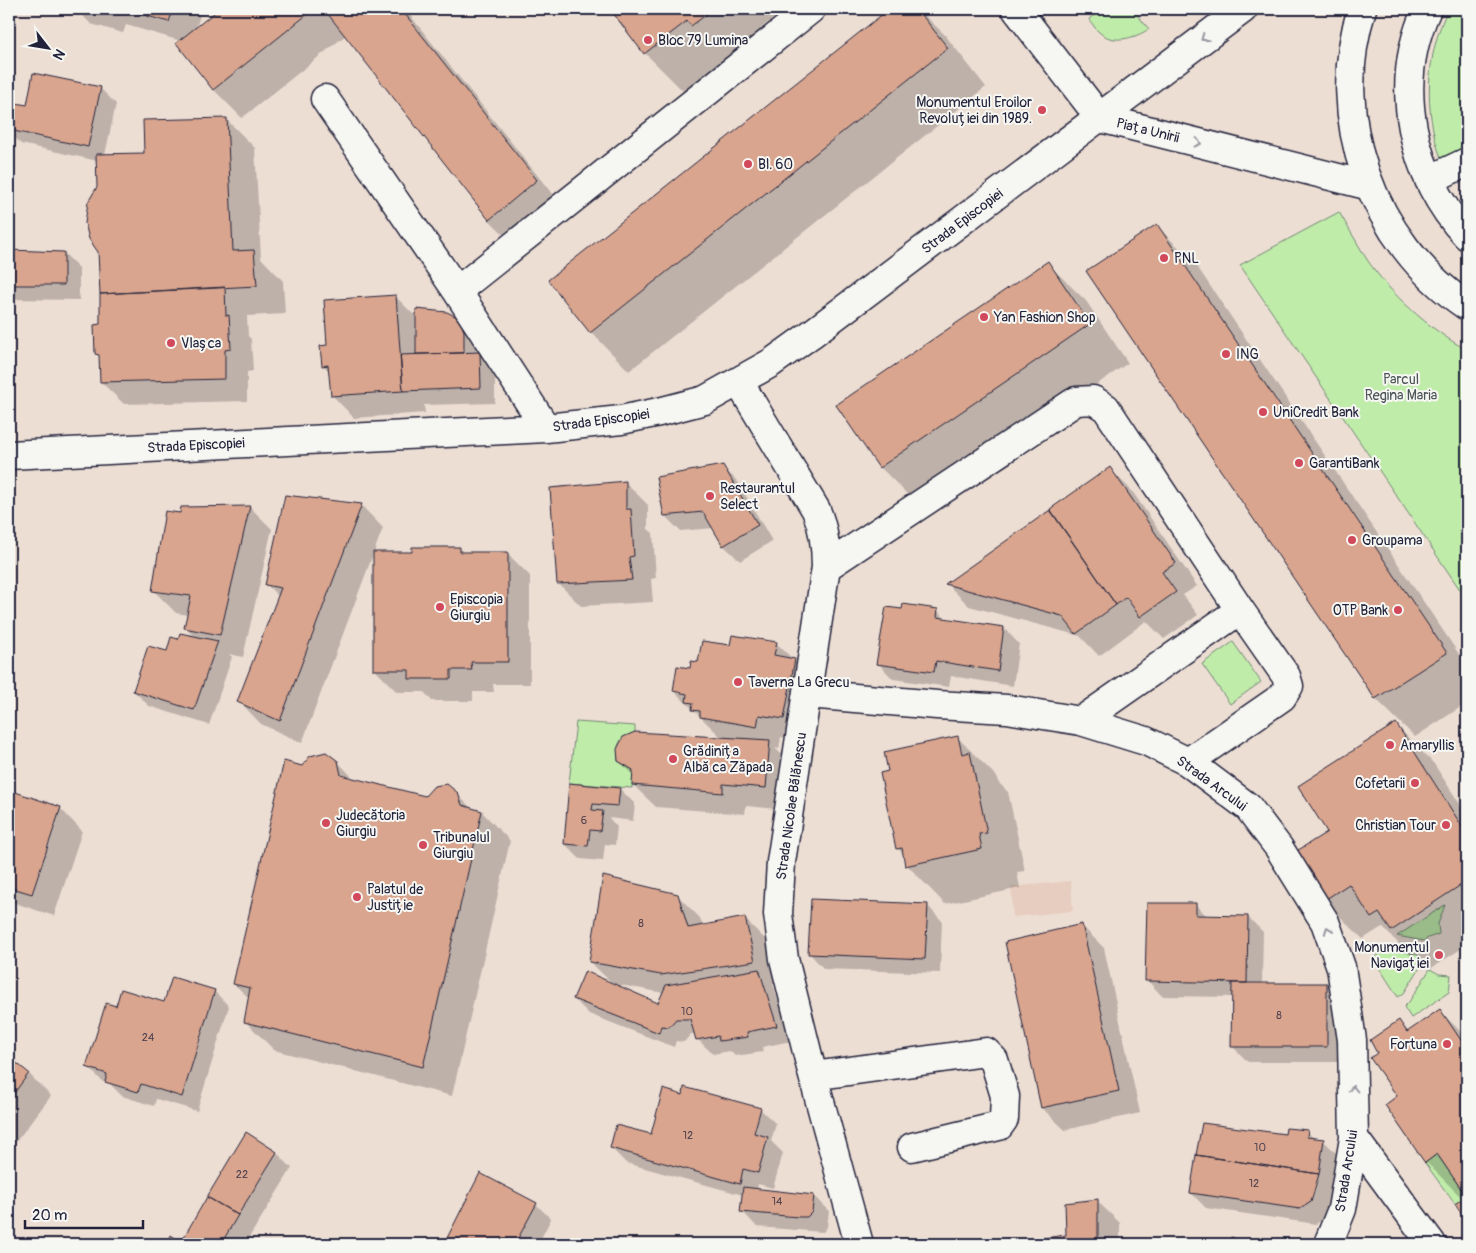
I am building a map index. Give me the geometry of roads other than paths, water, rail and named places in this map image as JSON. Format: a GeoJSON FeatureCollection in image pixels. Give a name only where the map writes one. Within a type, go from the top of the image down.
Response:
{"type":"FeatureCollection","features":[{"type":"Feature","properties":{"kind":"street"},"geometry":{"type":"LineString","coordinates":[[457,291],[811,9]]}},
{"type":"Feature","properties":{"kind":"street"},"geometry":{"type":"LineString","coordinates":[[1016,9],[1100,118]]}},
{"type":"Feature","properties":{"kind":"street","name":"Piața Unirii"},"geometry":{"type":"LineString","coordinates":[[1100,118],[1243,9]]}},
{"type":"Feature","properties":{"kind":"street"},"geometry":{"type":"LineString","coordinates":[[1362,9],[1353,47],[1351,95],[1356,141],[1362,164],[1370,186],[1391,228],[1412,257],[1441,286],[1467,306]]}},
{"type":"Feature","properties":{"kind":"street"},"geometry":{"type":"LineString","coordinates":[[1427,9],[1417,38],[1412,61],[1410,96],[1416,143],[1429,180],[1444,207],[1467,236]]}},
{"type":"Feature","properties":{"kind":"street"},"geometry":{"type":"LineString","coordinates":[[326,99],[457,291],[546,428]]}},
{"type":"Feature","properties":{"kind":"street","name":"Piața Unirii"},"geometry":{"type":"LineString","coordinates":[[1100,118],[1370,186]]}},
{"type":"Feature","properties":{"kind":"street","name":"Strada Episcopiei"},"geometry":{"type":"LineString","coordinates":[[9,454],[546,428],[620,420],[705,400],[771,363],[1100,118]]}},
{"type":"Feature","properties":{"kind":"street"},"geometry":{"type":"LineString","coordinates":[[1429,180],[1467,162]]}},
{"type":"Feature","properties":{"kind":"street","name":"Strada Nicolae Bălănescu"},"geometry":{"type":"LineString","coordinates":[[739,382],[816,510],[823,526],[826,545],[826,568],[781,862],[778,914],[784,959],[813,1076],[859,1244]]}},
{"type":"Feature","properties":{"kind":"street"},"geometry":{"type":"LineString","coordinates":[[826,568],[1076,401],[1093,400],[1106,408],[1286,676],[1289,686],[1282,697],[1188,762]]}},
{"type":"Feature","properties":{"kind":"street"},"geometry":{"type":"LineString","coordinates":[[1081,721],[1240,610]]}},
{"type":"Feature","properties":{"kind":"street","name":"Strada Arcului"},"geometry":{"type":"LineString","coordinates":[[808,694],[1008,709],[1081,721],[1146,741],[1188,762],[1248,807],[1279,848],[1325,922],[1341,967],[1352,1040],[1354,1138],[1342,1209],[1328,1244]]}},
{"type":"Feature","properties":{"kind":"street"},"geometry":{"type":"LineString","coordinates":[[813,1076],[986,1052],[994,1060],[1005,1096],[1004,1119],[999,1126],[912,1147]]}},
{"type":"Feature","properties":{"kind":"street"},"geometry":{"type":"LineString","coordinates":[[1354,1138],[1432,1244]]}},
{"type":"Feature","properties":{"kind":"place","name":"Bloc 79 Lumina"},"geometry":{"type":"Point","coordinates":[648,40]}},
{"type":"Feature","properties":{"kind":"place","name":"Monumentul Eroilor Revoluției din 1989."},"geometry":{"type":"Point","coordinates":[1042,110]}},
{"type":"Feature","properties":{"kind":"place","name":"Bl. 60"},"geometry":{"type":"Point","coordinates":[748,164]}},
{"type":"Feature","properties":{"kind":"place","name":"PNL"},"geometry":{"type":"Point","coordinates":[1164,258]}},
{"type":"Feature","properties":{"kind":"place","name":"Yan Fashion Shop"},"geometry":{"type":"Point","coordinates":[984,317]}},
{"type":"Feature","properties":{"kind":"place","name":"Vlașca"},"geometry":{"type":"Point","coordinates":[171,343]}},
{"type":"Feature","properties":{"kind":"place","name":"ING"},"geometry":{"type":"Point","coordinates":[1226,354]}},
{"type":"Feature","properties":{"kind":"place","name":"UniCredit Bank"},"geometry":{"type":"Point","coordinates":[1263,412]}},
{"type":"Feature","properties":{"kind":"place","name":"GarantiBank"},"geometry":{"type":"Point","coordinates":[1299,463]}},
{"type":"Feature","properties":{"kind":"place","name":"Restaurantul Select"},"geometry":{"type":"Point","coordinates":[710,496]}},
{"type":"Feature","properties":{"kind":"place","name":"Groupama"},"geometry":{"type":"Point","coordinates":[1352,540]}},
{"type":"Feature","properties":{"kind":"place","name":"Episcopia Giurgiu"},"geometry":{"type":"Point","coordinates":[440,607]}},
{"type":"Feature","properties":{"kind":"place","name":"OTP Bank"},"geometry":{"type":"Point","coordinates":[1398,610]}},
{"type":"Feature","properties":{"kind":"place","name":"Taverna La Grecu"},"geometry":{"type":"Point","coordinates":[738,682]}},
{"type":"Feature","properties":{"kind":"place","name":"Amaryllis"},"geometry":{"type":"Point","coordinates":[1390,745]}},
{"type":"Feature","properties":{"kind":"place","name":"Grădinița Albă ca Zăpada"},"geometry":{"type":"Point","coordinates":[673,759]}},
{"type":"Feature","properties":{"kind":"place","name":"Cofetarii"},"geometry":{"type":"Point","coordinates":[1415,783]}},
{"type":"Feature","properties":{"kind":"place","name":"Judecătoria Giurgiu"},"geometry":{"type":"Point","coordinates":[326,823]}},
{"type":"Feature","properties":{"kind":"place","name":"Christian Tour"},"geometry":{"type":"Point","coordinates":[1446,825]}},
{"type":"Feature","properties":{"kind":"place","name":"Tribunalul Giurgiu"},"geometry":{"type":"Point","coordinates":[423,845]}},
{"type":"Feature","properties":{"kind":"place","name":"Palatul de Justiție"},"geometry":{"type":"Point","coordinates":[357,897]}},
{"type":"Feature","properties":{"kind":"place","name":"Monumentul Navigației"},"geometry":{"type":"Point","coordinates":[1439,955]}},
{"type":"Feature","properties":{"kind":"place","name":"Fortuna"},"geometry":{"type":"Point","coordinates":[1447,1044]}},
{"type":"Feature","properties":{"kind":"park label","name":"Parcul Regina Maria"},"geometry":{"type":"Point","coordinates":[1401,388]}}]}
